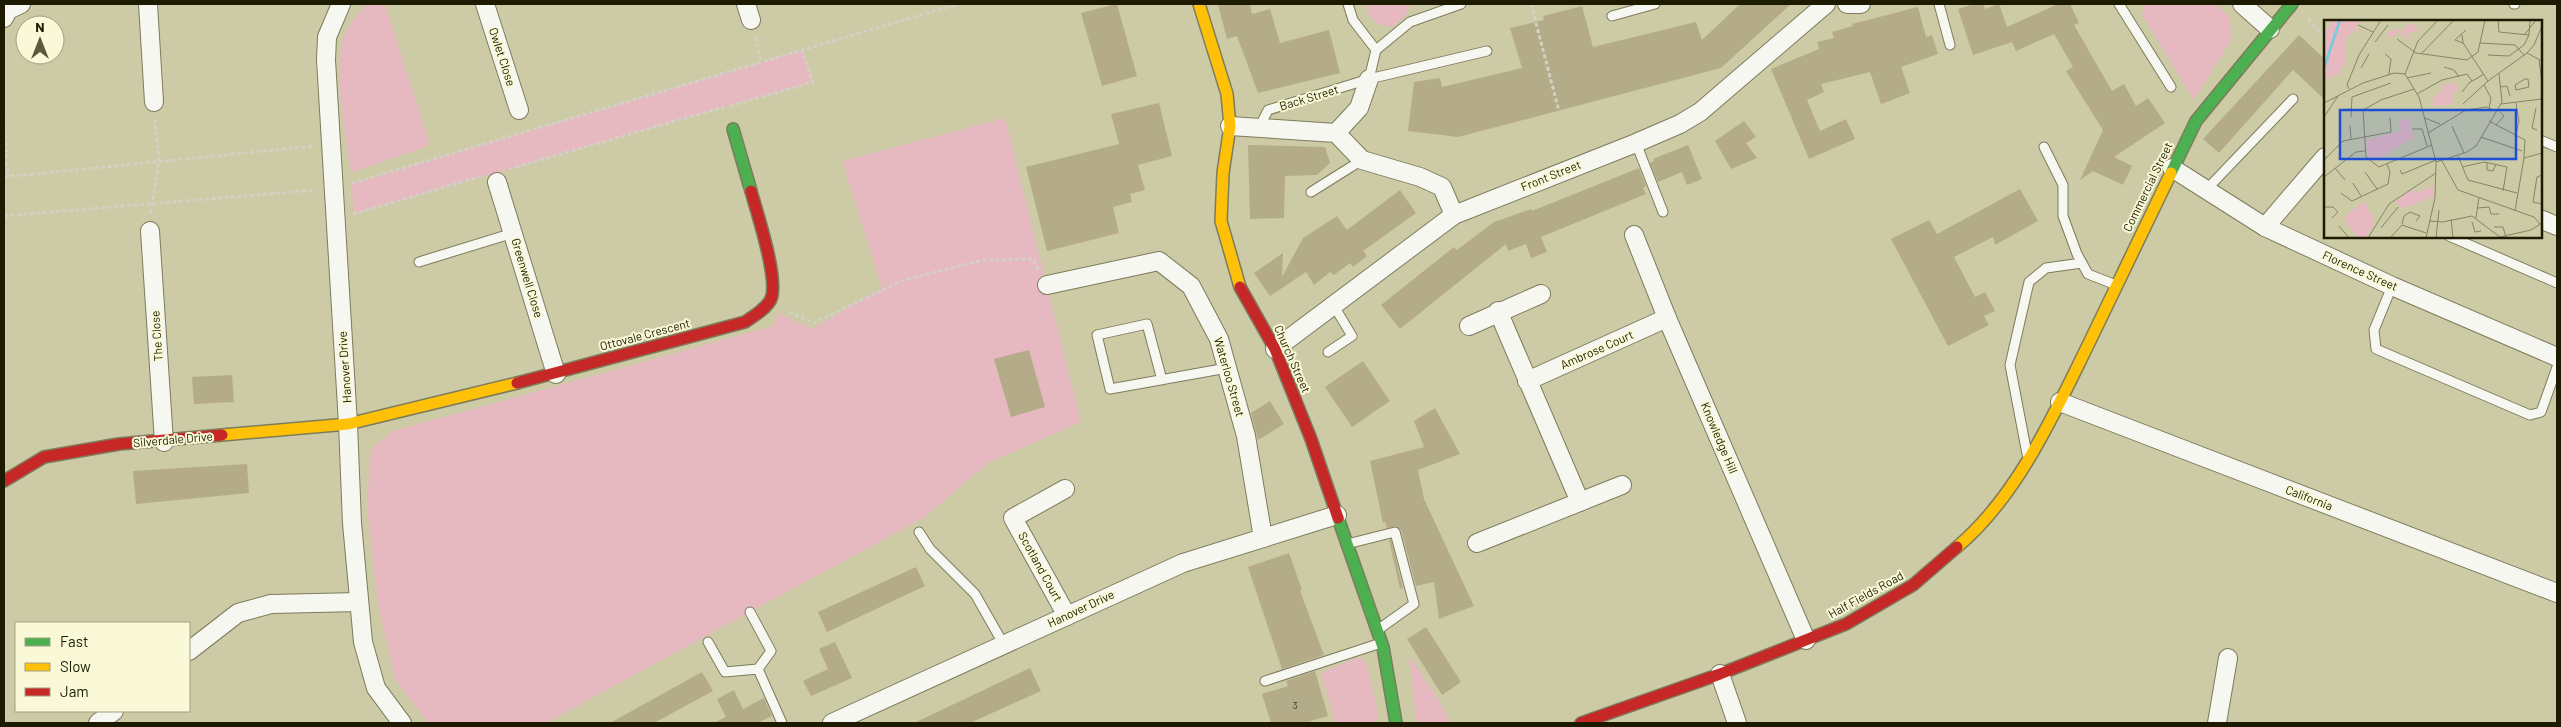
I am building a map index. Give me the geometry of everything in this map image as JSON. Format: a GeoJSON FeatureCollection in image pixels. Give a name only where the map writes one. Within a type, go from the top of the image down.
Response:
{"type":"FeatureCollection","features":[{"type":"Feature","properties":{"kind":"street"},"geometry":{"type":"LineString","coordinates":[[4,18],[8,10],[21,4]]}},
{"type":"Feature","properties":{"kind":"street"},"geometry":{"type":"LineString","coordinates":[[148,4],[154,102]]}},
{"type":"Feature","properties":{"kind":"street","name":"Hanover Drive"},"geometry":{"type":"LineString","coordinates":[[341,4],[327,37],[326,60],[348,424],[352,523],[363,642],[376,688],[402,723]]}},
{"type":"Feature","properties":{"kind":"street","name":"Owlet Close"},"geometry":{"type":"LineString","coordinates":[[485,4],[519,110]]}},
{"type":"Feature","properties":{"kind":"street","name":"Church Street"},"geometry":{"type":"LineString","coordinates":[[1199,4],[1227,94],[1230,126],[1223,173],[1221,221],[1242,292],[1275,349],[1311,439],[1381,642],[1396,723]]}},
{"type":"Feature","properties":{"kind":"street","name":"Front Street"},"geometry":{"type":"LineString","coordinates":[[1275,349],[1454,215],[1636,143],[1680,124],[1700,112],[1826,4]]}},
{"type":"Feature","properties":{"kind":"street"},"geometry":{"type":"LineString","coordinates":[[1847,4],[1861,4]]}},
{"type":"Feature","properties":{"kind":"street"},"geometry":{"type":"LineString","coordinates":[[2242,4],[2270,29]]}},
{"type":"Feature","properties":{"kind":"street","name":"Commercial Street"},"geometry":{"type":"LineString","coordinates":[[2060,402],[2196,121],[2217,93],[2292,4]]}},
{"type":"Feature","properties":{"kind":"street"},"geometry":{"type":"LineString","coordinates":[[1336,133],[1359,108],[1369,79]]}},
{"type":"Feature","properties":{"kind":"street"},"geometry":{"type":"LineString","coordinates":[[1230,126],[1336,133],[1362,160],[1420,177],[1442,187],[1454,215]]}},
{"type":"Feature","properties":{"kind":"street"},"geometry":{"type":"LineString","coordinates":[[733,129],[771,269],[772,297]]}},
{"type":"Feature","properties":{"kind":"street"},"geometry":{"type":"LineString","coordinates":[[2265,227],[2324,158]]}},
{"type":"Feature","properties":{"kind":"street","name":"Florence Street"},"geometry":{"type":"LineString","coordinates":[[2172,168],[2265,227],[2392,286],[2557,356]]}},
{"type":"Feature","properties":{"kind":"street","name":"Greenwell Close"},"geometry":{"type":"LineString","coordinates":[[495,176],[556,374]]}},
{"type":"Feature","properties":{"kind":"street"},"geometry":{"type":"LineString","coordinates":[[2541,218],[2557,226]]}},
{"type":"Feature","properties":{"kind":"street","name":"The Close"},"geometry":{"type":"LineString","coordinates":[[150,231],[164,442]]}},
{"type":"Feature","properties":{"kind":"street","name":"Knowledge Hill"},"geometry":{"type":"LineString","coordinates":[[1634,235],[1667,318],[1806,640]]}},
{"type":"Feature","properties":{"kind":"street","name":"Waterloo Street"},"geometry":{"type":"LineString","coordinates":[[1047,285],[1159,261],[1191,286],[1219,339],[1246,436],[1263,538]]}},
{"type":"Feature","properties":{"kind":"street"},"geometry":{"type":"LineString","coordinates":[[1469,326],[1498,311],[1541,294]]}},
{"type":"Feature","properties":{"kind":"street","name":"Ottovale Crescent"},"geometry":{"type":"LineString","coordinates":[[348,424],[556,374],[745,322],[761,310],[772,297]]}},
{"type":"Feature","properties":{"kind":"street"},"geometry":{"type":"LineString","coordinates":[[1498,311],[1580,502]]}},
{"type":"Feature","properties":{"kind":"street","name":"Ambrose Court"},"geometry":{"type":"LineString","coordinates":[[1527,381],[1667,318]]}},
{"type":"Feature","properties":{"kind":"street","name":"Half Fields Road"},"geometry":{"type":"LineString","coordinates":[[1581,723],[1720,674],[1846,624],[1913,585],[1979,530],[2028,460],[2060,402]]}},
{"type":"Feature","properties":{"kind":"street","name":"California"},"geometry":{"type":"LineString","coordinates":[[2060,402],[2557,593]]}},
{"type":"Feature","properties":{"kind":"street","name":"Silverdale Drive"},"geometry":{"type":"LineString","coordinates":[[5,477],[44,457],[119,444],[164,442],[348,424]]}},
{"type":"Feature","properties":{"kind":"street"},"geometry":{"type":"LineString","coordinates":[[1477,543],[1622,485]]}},
{"type":"Feature","properties":{"kind":"street","name":"Scotland Court"},"geometry":{"type":"LineString","coordinates":[[1064,488],[1013,518],[1067,616]]}},
{"type":"Feature","properties":{"kind":"street","name":"Hanover Drive"},"geometry":{"type":"LineString","coordinates":[[832,723],[1183,563],[1337,515]]}},
{"type":"Feature","properties":{"kind":"street"},"geometry":{"type":"LineString","coordinates":[[190,650],[238,613],[272,604],[359,602]]}},
{"type":"Feature","properties":{"kind":"street"},"geometry":{"type":"LineString","coordinates":[[2217,723],[2228,658]]}},
{"type":"Feature","properties":{"kind":"street"},"geometry":{"type":"LineString","coordinates":[[1720,674],[1737,723]]}},
{"type":"Feature","properties":{"kind":"lane"},"geometry":{"type":"LineString","coordinates":[[1348,4],[1353,20],[1376,50]]}},
{"type":"Feature","properties":{"kind":"lane"},"geometry":{"type":"LineString","coordinates":[[1369,79],[1376,50],[1410,22],[1443,7],[1461,4]]}},
{"type":"Feature","properties":{"kind":"lane"},"geometry":{"type":"LineString","coordinates":[[1612,16],[1656,4]]}},
{"type":"Feature","properties":{"kind":"lane"},"geometry":{"type":"LineString","coordinates":[[1939,4],[1950,45]]}},
{"type":"Feature","properties":{"kind":"lane"},"geometry":{"type":"LineString","coordinates":[[2119,4],[2171,87]]}},
{"type":"Feature","properties":{"kind":"lane","name":"Back Street"},"geometry":{"type":"LineString","coordinates":[[1259,128],[1268,110],[1369,79],[1487,51]]}},
{"type":"Feature","properties":{"kind":"lane"},"geometry":{"type":"LineString","coordinates":[[2206,190],[2293,99]]}},
{"type":"Feature","properties":{"kind":"lane"},"geometry":{"type":"LineString","coordinates":[[2541,140],[2557,146]]}},
{"type":"Feature","properties":{"kind":"lane"},"geometry":{"type":"LineString","coordinates":[[1636,143],[1663,212]]}},
{"type":"Feature","properties":{"kind":"lane"},"geometry":{"type":"LineString","coordinates":[[2044,147],[2063,185],[2063,216],[2082,263],[2088,274],[2116,285]]}},
{"type":"Feature","properties":{"kind":"lane"},"geometry":{"type":"LineString","coordinates":[[1311,192],[1362,160]]}},
{"type":"Feature","properties":{"kind":"lane"},"geometry":{"type":"LineString","coordinates":[[418,262],[513,233]]}},
{"type":"Feature","properties":{"kind":"lane"},"geometry":{"type":"LineString","coordinates":[[2454,238],[2557,283]]}},
{"type":"Feature","properties":{"kind":"lane"},"geometry":{"type":"LineString","coordinates":[[2028,460],[2010,365],[2029,282],[2046,268],[2082,263]]}},
{"type":"Feature","properties":{"kind":"lane"},"geometry":{"type":"LineString","coordinates":[[2392,286],[2374,330],[2376,349],[2530,415],[2541,412],[2557,367]]}},
{"type":"Feature","properties":{"kind":"lane"},"geometry":{"type":"LineString","coordinates":[[1328,352],[1352,336],[1334,306]]}},
{"type":"Feature","properties":{"kind":"lane"},"geometry":{"type":"LineString","coordinates":[[1162,380],[1147,324],[1097,335],[1110,389],[1162,380],[1227,368]]}},
{"type":"Feature","properties":{"kind":"lane"},"geometry":{"type":"LineString","coordinates":[[919,532],[930,548],[975,594],[1004,645]]}},
{"type":"Feature","properties":{"kind":"lane"},"geometry":{"type":"LineString","coordinates":[[1347,544],[1395,532],[1414,604],[1377,630]]}},
{"type":"Feature","properties":{"kind":"lane"},"geometry":{"type":"LineString","coordinates":[[708,642],[725,672],[758,668],[771,651],[750,612]]}},
{"type":"Feature","properties":{"kind":"lane"},"geometry":{"type":"LineString","coordinates":[[1265,681],[1381,642]]}},
{"type":"Feature","properties":{"kind":"lane"},"geometry":{"type":"LineString","coordinates":[[758,668],[782,723]]}},
{"type":"Feature","properties":{"kind":"path"},"geometry":{"type":"LineString","coordinates":[[4,216],[334,189],[958,4]]}},
{"type":"Feature","properties":{"kind":"path"},"geometry":{"type":"LineString","coordinates":[[1531,4],[1559,111]]}},
{"type":"Feature","properties":{"kind":"path"},"geometry":{"type":"LineString","coordinates":[[748,12],[761,62]]}},
{"type":"Feature","properties":{"kind":"path"},"geometry":{"type":"LineString","coordinates":[[335,219],[495,176],[812,82],[802,50]]}},
{"type":"Feature","properties":{"kind":"path"},"geometry":{"type":"LineString","coordinates":[[150,231],[151,204],[159,161],[154,102]]}},
{"type":"Feature","properties":{"kind":"path"},"geometry":{"type":"LineString","coordinates":[[4,116],[6,177],[331,144]]}},
{"type":"Feature","properties":{"kind":"path"},"geometry":{"type":"LineString","coordinates":[[772,297],[788,311],[814,323],[901,281],[983,260],[1033,259],[1047,285]]}},
{"type":"Feature","properties":{"kind":"shaded area"},"geometry":{"type":"Polygon","coordinates":[[[368,4],[385,4],[430,145],[351,173],[340,95],[341,49],[344,36],[350,24],[368,4]]]}},
{"type":"Feature","properties":{"kind":"shaded area"},"geometry":{"type":"Polygon","coordinates":[[[1366,4],[1411,4],[1405,16],[1393,27],[1374,21],[1369,14],[1366,4]]]}},
{"type":"Feature","properties":{"kind":"shaded area"},"geometry":{"type":"Polygon","coordinates":[[[2146,4],[2215,4],[2230,17],[2231,40],[2194,100],[2141,13],[2146,4]]]}},
{"type":"Feature","properties":{"kind":"shaded area"},"geometry":{"type":"Polygon","coordinates":[[[802,50],[813,82],[353,214],[352,183],[802,50]]]}},
{"type":"Feature","properties":{"kind":"shaded area"},"geometry":{"type":"Polygon","coordinates":[[[1005,118],[1081,422],[988,463],[925,517],[546,723],[428,723],[395,679],[377,598],[367,504],[371,449],[393,431],[773,326],[779,313],[812,329],[882,288],[842,161],[1005,118]]]}},
{"type":"Feature","properties":{"kind":"shaded area"},"geometry":{"type":"Polygon","coordinates":[[[1409,655],[1439,700],[1450,723],[1419,723],[1416,720],[1409,655]]]}},
{"type":"Feature","properties":{"kind":"shaded area"},"geometry":{"type":"Polygon","coordinates":[[[1357,657],[1364,660],[1367,665],[1379,717],[1375,723],[1335,723],[1321,673],[1357,657]]]}},
{"type":"Feature","properties":{"kind":"building"},"geometry":{"type":"Polygon","coordinates":[[[1117,4],[1137,76],[1102,86],[1081,13],[1117,4]]]}},
{"type":"Feature","properties":{"kind":"building"},"geometry":{"type":"Polygon","coordinates":[[[1218,4],[1250,4],[1252,14],[1270,9],[1280,43],[1329,30],[1340,73],[1258,93],[1237,36],[1227,39],[1218,4]]]}},
{"type":"Feature","properties":{"kind":"building"},"geometry":{"type":"Polygon","coordinates":[[[1740,4],[1791,4],[1721,68],[1458,137],[1408,131],[1414,82],[1440,78],[1442,87],[1522,68],[1510,28],[1544,20],[1543,16],[1582,6],[1593,47],[1696,22],[1702,40],[1740,4]]]}},
{"type":"Feature","properties":{"kind":"building"},"geometry":{"type":"Polygon","coordinates":[[[1974,4],[1983,4],[1985,9],[1999,4],[2007,27],[2058,4],[2070,4],[2079,23],[2074,25],[2112,91],[2124,84],[2136,106],[2148,98],[2165,123],[2114,157],[2132,166],[2123,185],[2093,171],[2080,180],[2103,130],[2066,71],[2073,67],[2054,34],[2016,51],[2012,42],[1973,55],[1958,9],[1974,4]]]}},
{"type":"Feature","properties":{"kind":"building"},"geometry":{"type":"Polygon","coordinates":[[[1918,7],[1926,37],[1932,35],[1938,54],[1901,67],[1910,93],[1881,104],[1870,72],[1821,84],[1824,92],[1807,100],[1820,131],[1846,119],[1855,139],[1809,159],[1771,69],[1819,49],[1817,42],[1834,38],[1832,32],[1853,26],[1852,24],[1918,7]]]}},
{"type":"Feature","properties":{"kind":"building"},"geometry":{"type":"Polygon","coordinates":[[[2299,35],[2324,58],[2324,99],[2293,70],[2219,153],[2203,139],[2299,35]]]}},
{"type":"Feature","properties":{"kind":"building"},"geometry":{"type":"Polygon","coordinates":[[[1159,103],[1172,156],[1138,165],[1145,190],[1130,194],[1132,202],[1113,207],[1119,233],[1047,251],[1026,167],[1119,144],[1111,114],[1159,103]]]}},
{"type":"Feature","properties":{"kind":"building"},"geometry":{"type":"Polygon","coordinates":[[[1744,121],[1756,137],[1746,143],[1757,158],[1731,169],[1715,141],[1744,121]]]}},
{"type":"Feature","properties":{"kind":"building"},"geometry":{"type":"Polygon","coordinates":[[[1248,145],[1325,147],[1330,163],[1317,175],[1285,176],[1284,218],[1250,219],[1248,145]]]}},
{"type":"Feature","properties":{"kind":"building"},"geometry":{"type":"Polygon","coordinates":[[[1688,145],[1702,179],[1687,185],[1682,172],[1658,182],[1650,163],[1654,161],[1653,159],[1688,145]]]}},
{"type":"Feature","properties":{"kind":"building"},"geometry":{"type":"Polygon","coordinates":[[[1639,168],[1646,186],[1643,188],[1646,194],[1541,237],[1547,252],[1531,258],[1526,244],[1508,251],[1506,244],[1400,329],[1381,305],[1454,247],[1457,250],[1494,222],[1531,209],[1532,211],[1639,168]]]}},
{"type":"Feature","properties":{"kind":"building"},"geometry":{"type":"Polygon","coordinates":[[[2020,189],[2038,221],[1995,245],[1993,237],[1954,257],[1975,297],[1985,292],[1995,311],[1984,316],[1989,325],[1948,346],[1891,239],[1929,220],[1937,234],[2020,189]]]}},
{"type":"Feature","properties":{"kind":"building"},"geometry":{"type":"Polygon","coordinates":[[[1400,190],[1416,213],[1363,251],[1367,256],[1353,267],[1350,263],[1334,275],[1330,272],[1314,285],[1306,272],[1270,296],[1254,273],[1283,253],[1282,277],[1303,238],[1337,216],[1347,230],[1400,190]]]}},
{"type":"Feature","properties":{"kind":"building"},"geometry":{"type":"Polygon","coordinates":[[[1029,350],[1045,407],[1011,417],[994,359],[1029,350]]]}},
{"type":"Feature","properties":{"kind":"building"},"geometry":{"type":"Polygon","coordinates":[[[1363,361],[1390,401],[1352,427],[1325,387],[1363,361]]]}},
{"type":"Feature","properties":{"kind":"building"},"geometry":{"type":"Polygon","coordinates":[[[232,375],[234,402],[194,404],[192,377],[232,375]]]}},
{"type":"Feature","properties":{"kind":"building"},"geometry":{"type":"Polygon","coordinates":[[[1270,401],[1284,424],[1258,440],[1251,413],[1270,401]]]}},
{"type":"Feature","properties":{"kind":"building"},"geometry":{"type":"Polygon","coordinates":[[[1435,408],[1460,454],[1418,470],[1424,499],[1474,606],[1439,619],[1434,582],[1416,586],[1401,530],[1396,526],[1387,528],[1385,522],[1383,523],[1370,461],[1424,447],[1414,421],[1435,408]]]}},
{"type":"Feature","properties":{"kind":"building"},"geometry":{"type":"Polygon","coordinates":[[[247,464],[249,493],[136,504],[133,471],[247,464]]]}},
{"type":"Feature","properties":{"kind":"building"},"geometry":{"type":"Polygon","coordinates":[[[1389,540],[1391,540],[1403,588],[1400,589],[1389,540]]]}},
{"type":"Feature","properties":{"kind":"building"},"geometry":{"type":"Polygon","coordinates":[[[1289,553],[1302,590],[1300,591],[1324,655],[1282,669],[1248,567],[1289,553]]]}},
{"type":"Feature","properties":{"kind":"building"},"geometry":{"type":"Polygon","coordinates":[[[916,567],[925,586],[827,632],[818,612],[916,567]]]}},
{"type":"Feature","properties":{"kind":"building"},"geometry":{"type":"Polygon","coordinates":[[[1426,627],[1461,682],[1442,695],[1407,639],[1426,627]]]}},
{"type":"Feature","properties":{"kind":"building"},"geometry":{"type":"Polygon","coordinates":[[[835,642],[852,678],[811,696],[803,681],[828,669],[819,649],[835,642]]]}},
{"type":"Feature","properties":{"kind":"building"},"geometry":{"type":"Polygon","coordinates":[[[1030,668],[1041,691],[970,723],[914,723],[1030,668]]]}},
{"type":"Feature","properties":{"kind":"building"},"geometry":{"type":"Polygon","coordinates":[[[1315,671],[1328,716],[1304,723],[1271,723],[1262,694],[1288,686],[1286,681],[1315,671]]]}},
{"type":"Feature","properties":{"kind":"building"},"geometry":{"type":"Polygon","coordinates":[[[702,672],[713,691],[654,723],[610,723],[702,672]]]}},
{"type":"Feature","properties":{"kind":"building"},"geometry":{"type":"Polygon","coordinates":[[[734,690],[743,709],[764,698],[772,716],[757,723],[713,723],[726,717],[717,699],[734,690]]]}},
{"type":"Feature","properties":{"kind":"traffic: fast"},"geometry":{"type":"LineString","coordinates":[[2171,173],[2196,121],[2292,4]]}},
{"type":"Feature","properties":{"kind":"traffic: fast"},"geometry":{"type":"LineString","coordinates":[[733,129],[751,191]]}},
{"type":"Feature","properties":{"kind":"traffic: fast"},"geometry":{"type":"LineString","coordinates":[[1338,518],[1383,647],[1396,723]]}},
{"type":"Feature","properties":{"kind":"traffic: slow"},"geometry":{"type":"LineString","coordinates":[[1199,4],[1227,94],[1230,126],[1223,173],[1221,221],[1240,287]]}},
{"type":"Feature","properties":{"kind":"traffic: slow"},"geometry":{"type":"LineString","coordinates":[[1957,547],[1999,503],[2033,452],[2063,396],[2171,173]]}},
{"type":"Feature","properties":{"kind":"traffic: slow"},"geometry":{"type":"LineString","coordinates":[[222,435],[348,424],[517,383]]}},
{"type":"Feature","properties":{"kind":"traffic: jam"},"geometry":{"type":"LineString","coordinates":[[517,383],[745,322],[760,312],[771,299],[773,290],[770,262],[751,191]]}},
{"type":"Feature","properties":{"kind":"traffic: jam"},"geometry":{"type":"LineString","coordinates":[[1240,287],[1275,349],[1311,439],[1338,518]]}},
{"type":"Feature","properties":{"kind":"traffic: jam"},"geometry":{"type":"LineString","coordinates":[[4,481],[44,457],[119,444],[222,435]]}},
{"type":"Feature","properties":{"kind":"traffic: jam"},"geometry":{"type":"LineString","coordinates":[[1581,723],[1720,674],[1846,624],[1913,585],[1957,547]]}}]}
